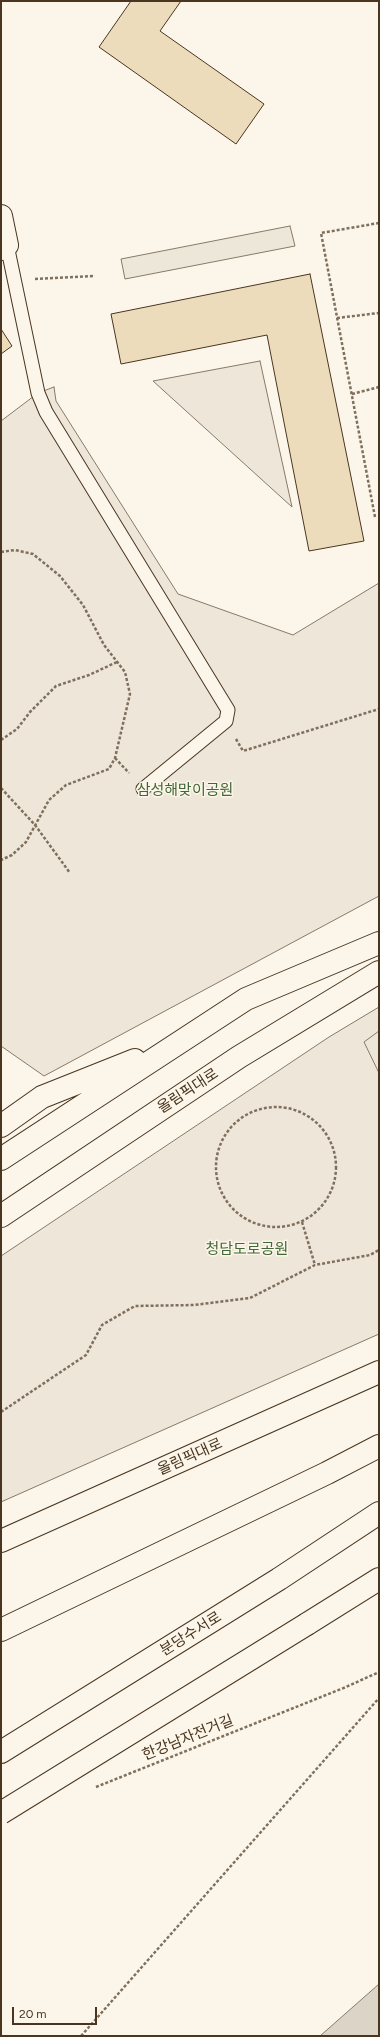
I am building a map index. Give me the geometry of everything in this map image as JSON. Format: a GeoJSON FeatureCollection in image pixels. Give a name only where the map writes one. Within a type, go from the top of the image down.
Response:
{"type":"FeatureCollection","features":[{"type":"Feature","properties":{"kind":"main road"},"geometry":{"type":"LineString","coordinates":[[1,216],[4,247]]}},
{"type":"Feature","properties":{"kind":"main road"},"geometry":{"type":"LineString","coordinates":[[1,1159],[246,999],[379,943]]}},
{"type":"Feature","properties":{"kind":"main road","name":"올림픽대로"},"geometry":{"type":"LineString","coordinates":[[1,1216],[239,1057],[379,972]]}},
{"type":"Feature","properties":{"kind":"main road"},"geometry":{"type":"LineString","coordinates":[[1,1126],[42,1098],[182,1040]]}},
{"type":"Feature","properties":{"kind":"main road","name":"올림픽대로"},"geometry":{"type":"LineString","coordinates":[[1,1542],[379,1372]]}},
{"type":"Feature","properties":{"kind":"main road"},"geometry":{"type":"LineString","coordinates":[[1,1630],[379,1446]]}},
{"type":"Feature","properties":{"kind":"main road","name":"분당수서로"},"geometry":{"type":"LineString","coordinates":[[1,1752],[279,1579],[379,1513]]}},
{"type":"Feature","properties":{"kind":"main road"},"geometry":{"type":"LineString","coordinates":[[1,1813],[379,1578]]}},
{"type":"Feature","properties":{"kind":"lane"},"geometry":{"type":"LineString","coordinates":[[4,247],[15,280],[38,393],[46,412],[228,710],[226,721],[143,789]]}},
{"type":"Feature","properties":{"kind":"path"},"geometry":{"type":"LineString","coordinates":[[375,517],[321,232],[379,222]]}},
{"type":"Feature","properties":{"kind":"path"},"geometry":{"type":"LineString","coordinates":[[15,280],[95,276]]}},
{"type":"Feature","properties":{"kind":"path"},"geometry":{"type":"LineString","coordinates":[[337,318],[379,313]]}},
{"type":"Feature","properties":{"kind":"path"},"geometry":{"type":"LineString","coordinates":[[352,394],[379,388]]}},
{"type":"Feature","properties":{"kind":"path"},"geometry":{"type":"LineString","coordinates":[[1,552],[15,550],[32,554],[60,576],[83,605],[104,645],[125,672],[130,694],[115,758],[109,768],[66,785],[49,800],[26,842],[12,855],[1,860]]}},
{"type":"Feature","properties":{"kind":"path"},"geometry":{"type":"LineString","coordinates":[[1,740],[17,729],[30,712],[56,686],[89,675],[117,662]]}},
{"type":"Feature","properties":{"kind":"path"},"geometry":{"type":"LineString","coordinates":[[243,751],[379,709]]}},
{"type":"Feature","properties":{"kind":"path"},"geometry":{"type":"LineString","coordinates":[[1,788],[35,825],[70,873]]}},
{"type":"Feature","properties":{"kind":"path"},"geometry":{"type":"LineString","coordinates":[[277,1107],[297,1110],[315,1120],[328,1136],[335,1154],[336,1174],[330,1194],[319,1210],[302,1222],[283,1227],[264,1226],[246,1219],[231,1206],[221,1190],[217,1171],[218,1151],[226,1134],[240,1120],[257,1110],[277,1107]]}},
{"type":"Feature","properties":{"kind":"path"},"geometry":{"type":"LineString","coordinates":[[302,1222],[315,1265]]}},
{"type":"Feature","properties":{"kind":"path"},"geometry":{"type":"LineString","coordinates":[[1,1412],[86,1354],[102,1325],[135,1306],[194,1305],[250,1298],[315,1265],[370,1255],[379,1250]]}},
{"type":"Feature","properties":{"kind":"path","name":"한강남자전거길"},"geometry":{"type":"LineString","coordinates":[[91,1789],[346,1687],[379,1672]]}},
{"type":"Feature","properties":{"kind":"path"},"geometry":{"type":"LineString","coordinates":[[82,2036],[379,1698]]}},
{"type":"Feature","properties":{"kind":"green space"},"geometry":{"type":"Polygon","coordinates":[[[260,361],[292,507],[153,381],[260,361]]]}},
{"type":"Feature","properties":{"kind":"green space","name":"삼성해맞이공원"},"geometry":{"type":"Polygon","coordinates":[[[54,387],[56,401],[178,594],[293,635],[379,583],[379,896],[44,1076],[1,1046],[1,421],[38,393],[54,387]]]}},
{"type":"Feature","properties":{"kind":"green space","name":"청담도로공원"},"geometry":{"type":"Polygon","coordinates":[[[379,1007],[379,1334],[1,1502],[1,1256],[329,1037],[379,1007]]]}},
{"type":"Feature","properties":{"kind":"shaded area"},"geometry":{"type":"Polygon","coordinates":[[[290,226],[295,246],[125,279],[121,259],[290,226]]]}},
{"type":"Feature","properties":{"kind":"shaded area"},"geometry":{"type":"Polygon","coordinates":[[[379,1031],[379,1073],[364,1042],[379,1031]]]}},
{"type":"Feature","properties":{"kind":"shaded area"},"geometry":{"type":"Polygon","coordinates":[[[379,1984],[379,2036],[320,2036],[379,1984]]]}},
{"type":"Feature","properties":{"kind":"building"},"geometry":{"type":"Polygon","coordinates":[[[131,1],[181,1],[160,31],[264,104],[236,144],[99,47],[131,1]]]}},
{"type":"Feature","properties":{"kind":"building"},"geometry":{"type":"Polygon","coordinates":[[[310,274],[364,541],[309,551],[267,335],[121,364],[111,314],[310,274]]]}},
{"type":"Feature","properties":{"kind":"building"},"geometry":{"type":"Polygon","coordinates":[[[1,329],[12,346],[1,354],[1,329]]]}}]}
